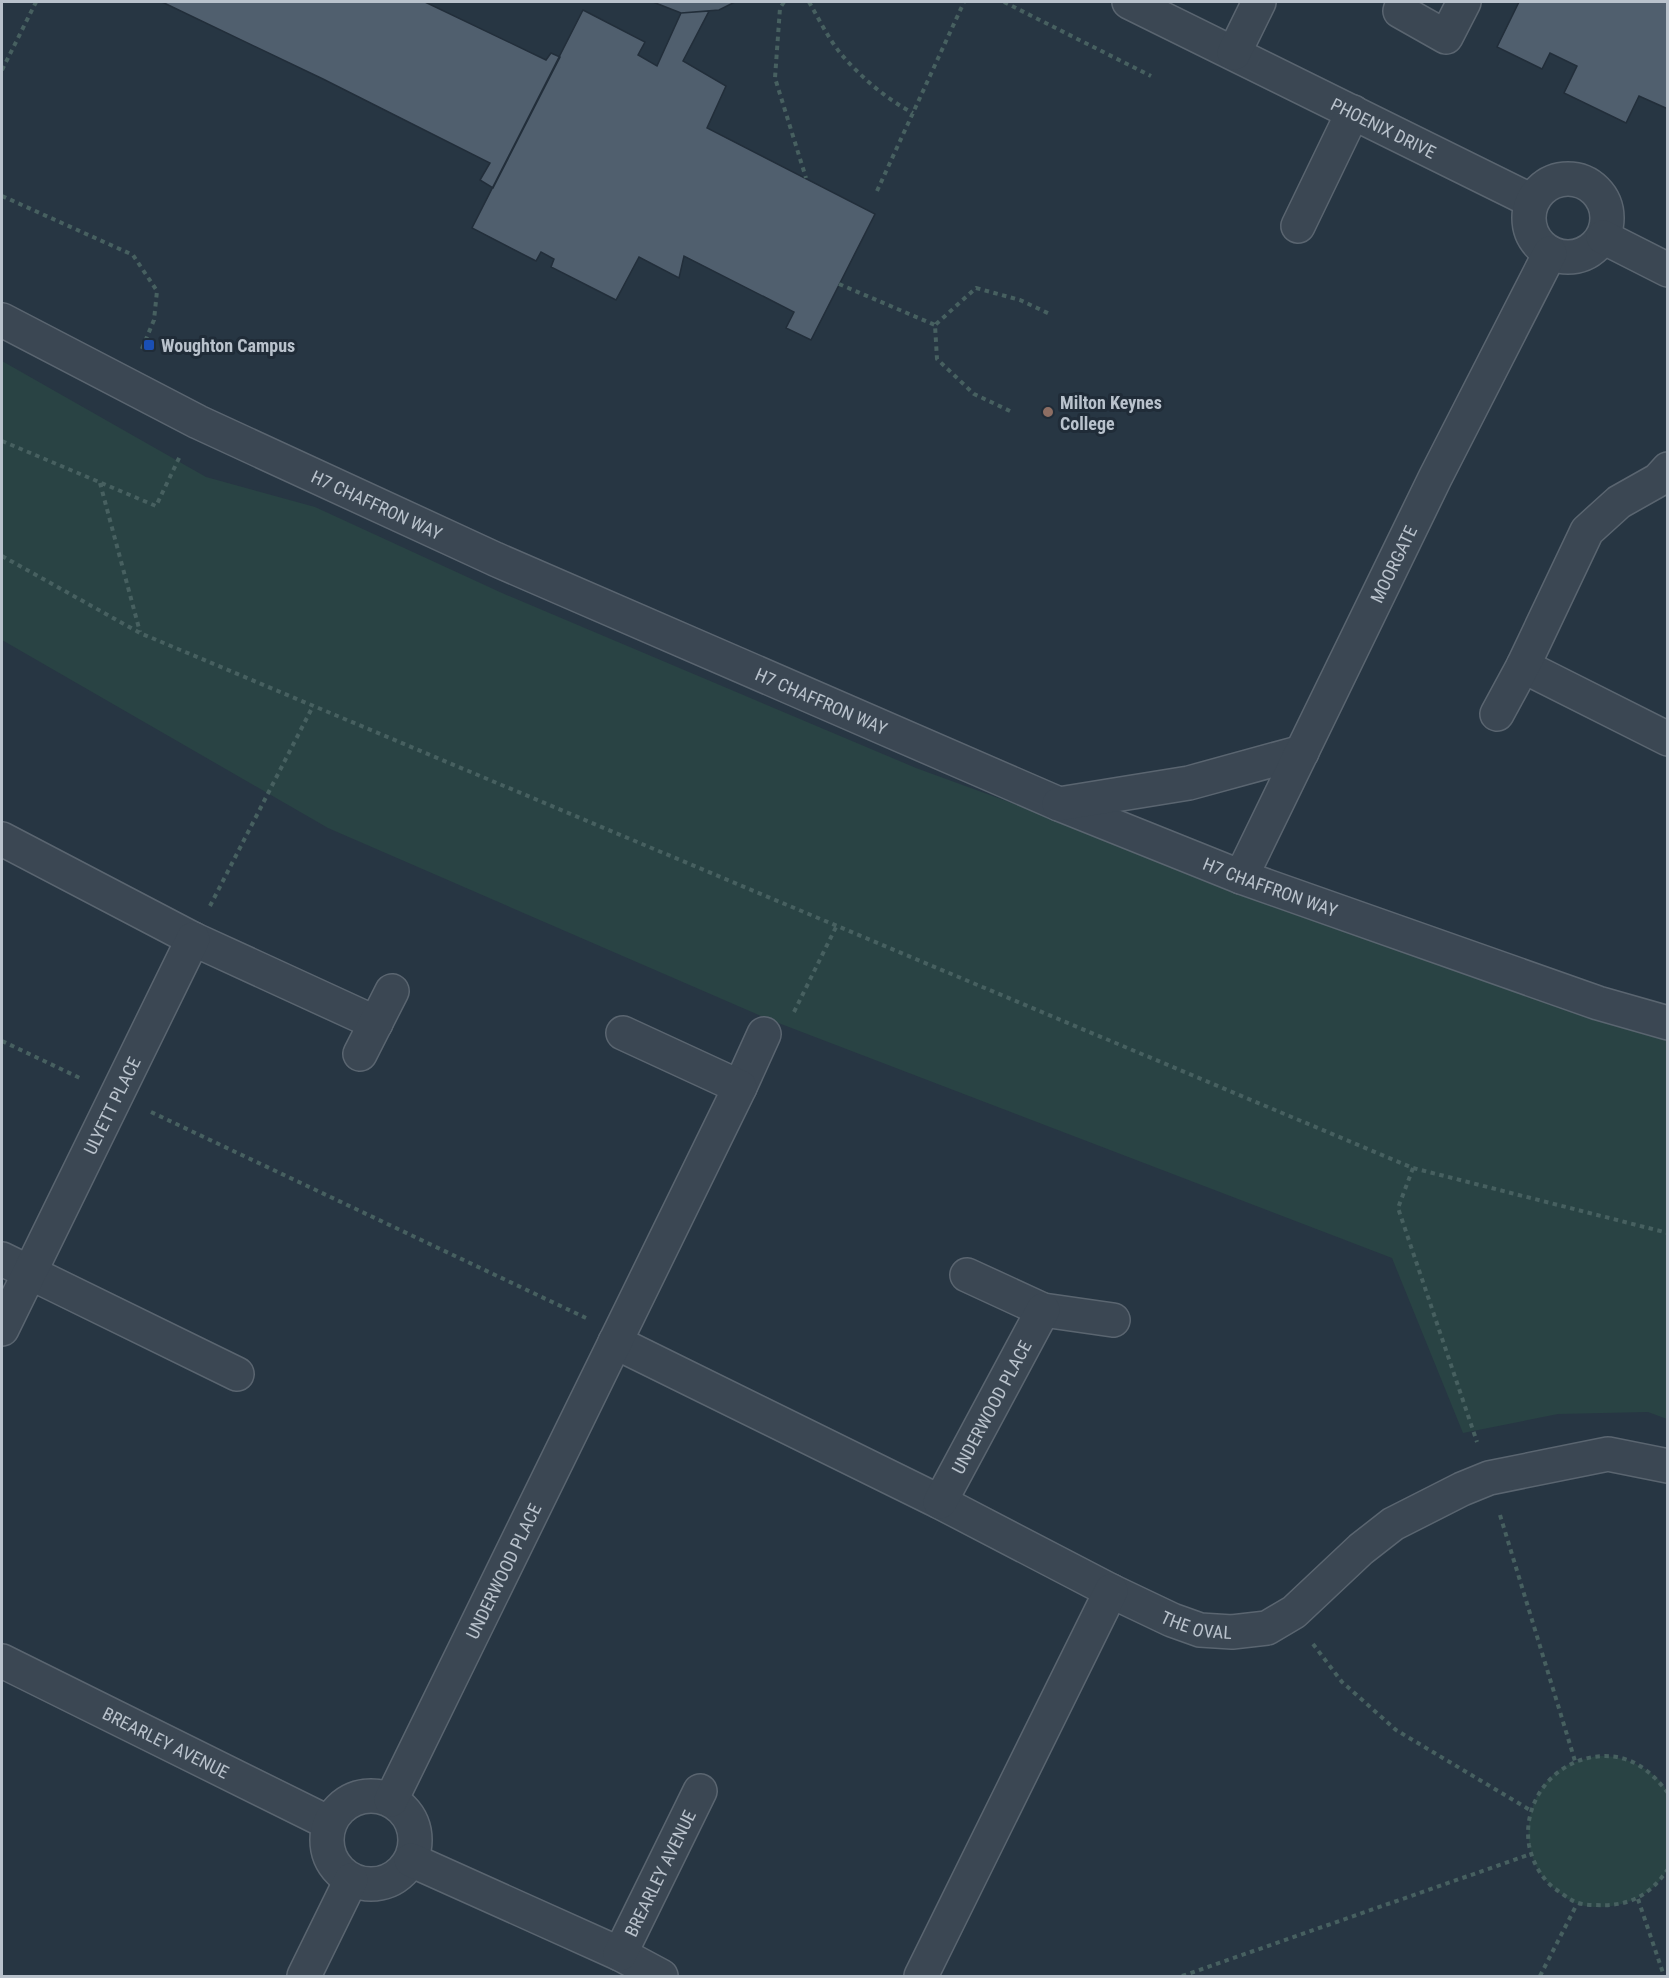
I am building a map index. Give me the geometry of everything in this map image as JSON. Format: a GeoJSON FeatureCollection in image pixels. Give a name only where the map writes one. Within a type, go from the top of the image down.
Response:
{"type":"FeatureCollection","features":[{"type":"Feature","properties":{"kind":"street","name":"PHOENIX DRIVE"},"geometry":{"type":"LineString","coordinates":[[1129,2],[1532,201]]}},
{"type":"Feature","properties":{"kind":"street"},"geometry":{"type":"LineString","coordinates":[[1234,53],[1259,2]]}},
{"type":"Feature","properties":{"kind":"street"},"geometry":{"type":"LineString","coordinates":[[1403,2],[1400,11],[1446,37],[1464,2]]}},
{"type":"Feature","properties":{"kind":"street"},"geometry":{"type":"LineString","coordinates":[[1298,226],[1353,112]]}},
{"type":"Feature","properties":{"kind":"street"},"geometry":{"type":"LineString","coordinates":[[1566,178],[1586,183],[1602,197],[1608,218],[1603,237],[1588,252],[1570,258],[1550,253],[1535,240],[1528,221],[1532,201],[1546,185],[1566,178]]}},
{"type":"Feature","properties":{"kind":"street"},"geometry":{"type":"LineString","coordinates":[[1603,237],[1668,270]]}},
{"type":"Feature","properties":{"kind":"street","name":"MOORGATE"},"geometry":{"type":"LineString","coordinates":[[1241,877],[1435,478],[1550,253]]}},
{"type":"Feature","properties":{"kind":"street","name":"H7 CHAFFRON WAY"},"geometry":{"type":"LineString","coordinates":[[2,320],[198,422],[495,559],[1059,804],[1241,877],[1598,1003],[1668,1023]]}},
{"type":"Feature","properties":{"kind":"street"},"geometry":{"type":"LineString","coordinates":[[1497,714],[1523,666],[1587,531],[1619,502],[1658,480],[1668,469]]}},
{"type":"Feature","properties":{"kind":"street"},"geometry":{"type":"LineString","coordinates":[[1523,666],[1668,738]]}},
{"type":"Feature","properties":{"kind":"street"},"geometry":{"type":"LineString","coordinates":[[1059,804],[1189,783],[1302,752]]}},
{"type":"Feature","properties":{"kind":"street"},"geometry":{"type":"LineString","coordinates":[[2,839],[193,939],[376,1023]]}},
{"type":"Feature","properties":{"kind":"street","name":"ULYETT PLACE"},"geometry":{"type":"LineString","coordinates":[[2,1329],[15,1266],[115,1095],[193,939]]}},
{"type":"Feature","properties":{"kind":"street"},"geometry":{"type":"LineString","coordinates":[[360,1054],[392,991]]}},
{"type":"Feature","properties":{"kind":"street"},"geometry":{"type":"LineString","coordinates":[[623,1033],[740,1087]]}},
{"type":"Feature","properties":{"kind":"street","name":"UNDERWOOD PLACE"},"geometry":{"type":"LineString","coordinates":[[391,1800],[764,1034]]}},
{"type":"Feature","properties":{"kind":"street"},"geometry":{"type":"LineString","coordinates":[[15,1266],[237,1374]]}},
{"type":"Feature","properties":{"kind":"street"},"geometry":{"type":"LineString","coordinates":[[967,1275],[1043,1310],[1113,1320]]}},
{"type":"Feature","properties":{"kind":"street","name":"UNDERWOOD PLACE"},"geometry":{"type":"LineString","coordinates":[[940,1502],[1043,1310]]}},
{"type":"Feature","properties":{"kind":"street"},"geometry":{"type":"LineString","coordinates":[[615,1342],[940,1502],[1111,1591],[921,1977]]}},
{"type":"Feature","properties":{"kind":"street","name":"THE OVAL"},"geometry":{"type":"LineString","coordinates":[[1111,1591],[1172,1620],[1200,1630],[1232,1632],[1268,1628],[1294,1612],[1361,1549],[1393,1524],[1489,1478],[1608,1454],[1668,1466]]}},
{"type":"Feature","properties":{"kind":"street","name":"BREARLEY AVENUE"},"geometry":{"type":"LineString","coordinates":[[2,1661],[329,1823]]}},
{"type":"Feature","properties":{"kind":"street","name":"BREARLEY AVENUE"},"geometry":{"type":"LineString","coordinates":[[620,1954],[700,1791]]}},
{"type":"Feature","properties":{"kind":"street"},"geometry":{"type":"LineString","coordinates":[[372,1795],[391,1800],[404,1810],[413,1826],[415,1842],[411,1860],[399,1875],[381,1884],[364,1884],[351,1880],[338,1871],[329,1857],[326,1839],[329,1823],[338,1809],[354,1798],[372,1795]]}},
{"type":"Feature","properties":{"kind":"street","name":"BREARLEY AVENUE"},"geometry":{"type":"LineString","coordinates":[[411,1860],[620,1954],[661,1977]]}},
{"type":"Feature","properties":{"kind":"street"},"geometry":{"type":"LineString","coordinates":[[304,1977],[351,1880]]}},
{"type":"Feature","properties":{"kind":"path"},"geometry":{"type":"LineString","coordinates":[[2,70],[36,2]]}},
{"type":"Feature","properties":{"kind":"path"},"geometry":{"type":"LineString","coordinates":[[784,2],[780,8],[776,41],[775,78],[806,178]]}},
{"type":"Feature","properties":{"kind":"path"},"geometry":{"type":"LineString","coordinates":[[810,2],[840,53],[881,93],[913,113]]}},
{"type":"Feature","properties":{"kind":"path"},"geometry":{"type":"LineString","coordinates":[[877,191],[964,2]]}},
{"type":"Feature","properties":{"kind":"path"},"geometry":{"type":"LineString","coordinates":[[1004,2],[1151,76]]}},
{"type":"Feature","properties":{"kind":"path"},"geometry":{"type":"LineString","coordinates":[[2,196],[134,255],[157,291],[154,320],[126,384]]}},
{"type":"Feature","properties":{"kind":"path"},"geometry":{"type":"LineString","coordinates":[[839,284],[935,325]]}},
{"type":"Feature","properties":{"kind":"path"},"geometry":{"type":"LineString","coordinates":[[935,325],[976,288],[1020,300],[1052,315]]}},
{"type":"Feature","properties":{"kind":"path"},"geometry":{"type":"LineString","coordinates":[[935,325],[937,359],[974,394],[1010,411]]}},
{"type":"Feature","properties":{"kind":"path"},"geometry":{"type":"LineString","coordinates":[[2,441],[156,506],[198,422]]}},
{"type":"Feature","properties":{"kind":"path"},"geometry":{"type":"LineString","coordinates":[[100,482],[140,633]]}},
{"type":"Feature","properties":{"kind":"path"},"geometry":{"type":"LineString","coordinates":[[2,556],[140,633],[1413,1168],[1668,1233]]}},
{"type":"Feature","properties":{"kind":"path"},"geometry":{"type":"LineString","coordinates":[[193,939],[313,706]]}},
{"type":"Feature","properties":{"kind":"path"},"geometry":{"type":"LineString","coordinates":[[2,1041],[596,1323],[615,1342]]}},
{"type":"Feature","properties":{"kind":"path"},"geometry":{"type":"LineString","coordinates":[[1413,1168],[1398,1209],[1489,1478],[1575,1761]]}},
{"type":"Feature","properties":{"kind":"path"},"geometry":{"type":"LineString","coordinates":[[1294,1612],[1318,1653],[1342,1682],[1396,1730],[1530,1810]]}},
{"type":"Feature","properties":{"kind":"path"},"geometry":{"type":"LineString","coordinates":[[1668,1793],[1656,1778],[1638,1765],[1618,1757],[1596,1756],[1575,1761],[1555,1773],[1540,1789],[1530,1810],[1527,1832],[1531,1854],[1538,1870],[1549,1884],[1576,1904],[1613,1906],[1638,1899],[1657,1884],[1668,1869]]}},
{"type":"Feature","properties":{"kind":"path"},"geometry":{"type":"LineString","coordinates":[[1182,1977],[1531,1854]]}},
{"type":"Feature","properties":{"kind":"path"},"geometry":{"type":"LineString","coordinates":[[1638,1899],[1664,1977]]}},
{"type":"Feature","properties":{"kind":"path"},"geometry":{"type":"LineString","coordinates":[[1540,1977],[1576,1904]]}},
{"type":"Feature","properties":{"kind":"green space"},"geometry":{"type":"Polygon","coordinates":[[[2,361],[206,477],[315,507],[502,593],[916,768],[1487,977],[1667,1039],[1667,1419],[1648,1412],[1558,1414],[1463,1433],[1392,1258],[768,1019],[328,828],[2,640],[2,361]]]}},
{"type":"Feature","properties":{"kind":"green space"},"geometry":{"type":"Polygon","coordinates":[[[1596,1756],[1616,1757],[1641,1767],[1661,1782],[1668,1795],[1666,1872],[1650,1890],[1615,1906],[1590,1907],[1574,1903],[1562,1895],[1548,1883],[1539,1871],[1532,1857],[1529,1842],[1531,1812],[1544,1784],[1564,1767],[1596,1756]]]}},
{"type":"Feature","properties":{"kind":"building"},"geometry":{"type":"Polygon","coordinates":[[[162,2],[425,2],[546,60],[551,53],[560,57],[493,188],[480,180],[490,163],[323,79],[162,2]]]}},
{"type":"Feature","properties":{"kind":"building"},"geometry":{"type":"Polygon","coordinates":[[[653,2],[735,2],[719,10],[681,13],[653,2]]]}},
{"type":"Feature","properties":{"kind":"building"},"geometry":{"type":"Polygon","coordinates":[[[1519,2],[1668,2],[1668,109],[1639,96],[1626,123],[1564,93],[1577,66],[1550,53],[1542,69],[1497,47],[1519,2]]]}},
{"type":"Feature","properties":{"kind":"building"},"geometry":{"type":"Polygon","coordinates":[[[583,10],[645,42],[638,55],[657,66],[681,13],[709,11],[683,61],[726,86],[707,128],[875,214],[811,340],[786,328],[794,312],[684,256],[679,278],[639,257],[616,300],[551,267],[554,259],[541,252],[536,261],[472,228],[583,10]]]}},
{"type":"Feature","properties":{"kind":"place","name":"Woughton Campus"},"geometry":{"type":"Point","coordinates":[149,345]}},
{"type":"Feature","properties":{"kind":"place","name":"Milton Keynes College"},"geometry":{"type":"Point","coordinates":[1048,412]}}]}
